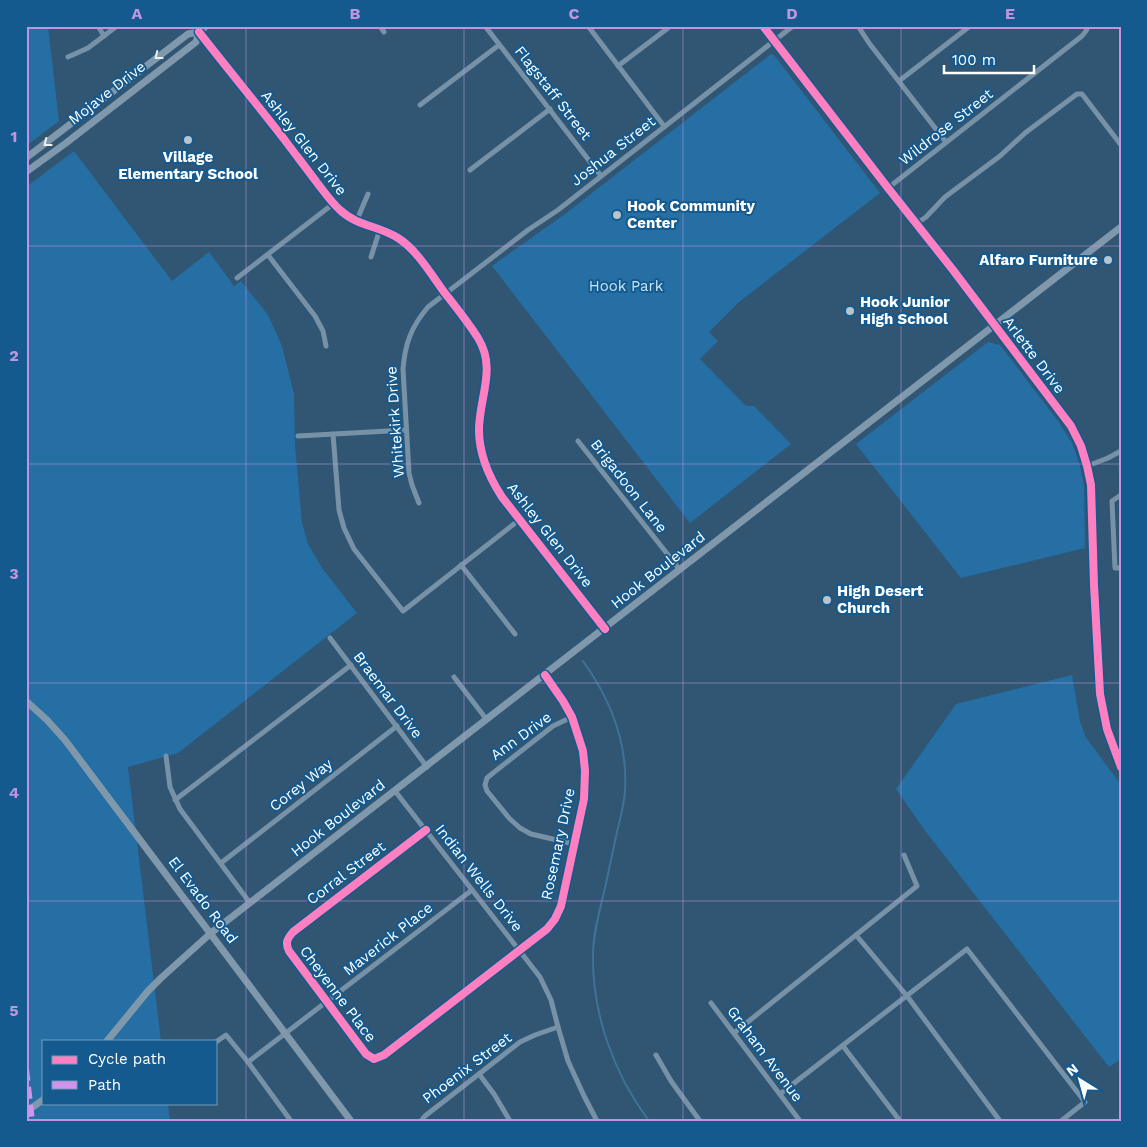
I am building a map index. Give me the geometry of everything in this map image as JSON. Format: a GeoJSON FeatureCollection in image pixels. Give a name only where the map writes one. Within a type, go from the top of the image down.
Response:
{"type":"FeatureCollection","features":[{"type":"Feature","properties":{"kind":"main road","name":"Mojave Drive"},"geometry":{"type":"LineString","coordinates":[[26,158],[188,34],[199,32],[206,26]]}},
{"type":"Feature","properties":{"kind":"main road","name":"Mojave Drive"},"geometry":{"type":"LineString","coordinates":[[26,172],[196,42],[199,32]]}},
{"type":"Feature","properties":{"kind":"main road","name":"Hook Boulevard"},"geometry":{"type":"LineString","coordinates":[[108,1040],[161,978],[211,934],[1121,227]]}},
{"type":"Feature","properties":{"kind":"main road","name":"Arlette Drive"},"geometry":{"type":"LineString","coordinates":[[994,326],[1071,426],[1081,446],[1087,466],[1091,486],[1100,694],[1107,730],[1121,767]]}},
{"type":"Feature","properties":{"kind":"main road","name":"El Evado Road"},"geometry":{"type":"LineString","coordinates":[[26,701],[65,740],[351,1121]]}},
{"type":"Feature","properties":{"kind":"main road"},"geometry":{"type":"LineString","coordinates":[[26,1112],[42,1100]]}},
{"type":"Feature","properties":{"kind":"street"},"geometry":{"type":"LineString","coordinates":[[98,26],[104,36]]}},
{"type":"Feature","properties":{"kind":"street"},"geometry":{"type":"LineString","coordinates":[[68,57],[88,48],[116,26]]}},
{"type":"Feature","properties":{"kind":"street"},"geometry":{"type":"LineString","coordinates":[[380,26],[384,32]]}},
{"type":"Feature","properties":{"kind":"street","name":"Flagstaff Street"},"geometry":{"type":"LineString","coordinates":[[485,26],[601,176]]}},
{"type":"Feature","properties":{"kind":"street"},"geometry":{"type":"LineString","coordinates":[[588,26],[664,126]]}},
{"type":"Feature","properties":{"kind":"street"},"geometry":{"type":"LineString","coordinates":[[618,66],[668,28],[668,26]]}},
{"type":"Feature","properties":{"kind":"street","name":"Arlette Drive"},"geometry":{"type":"LineString","coordinates":[[763,26],[994,326]]}},
{"type":"Feature","properties":{"kind":"street","name":"Joshua Street"},"geometry":{"type":"LineString","coordinates":[[446,294],[528,230],[558,210],[794,26]]}},
{"type":"Feature","properties":{"kind":"street"},"geometry":{"type":"LineString","coordinates":[[858,26],[869,43],[946,142]]}},
{"type":"Feature","properties":{"kind":"street"},"geometry":{"type":"LineString","coordinates":[[899,82],[970,26]]}},
{"type":"Feature","properties":{"kind":"street","name":"Wildrose Street"},"geometry":{"type":"LineString","coordinates":[[888,188],[1082,36],[1088,27]]}},
{"type":"Feature","properties":{"kind":"street","name":"Ashley Glen Drive"},"geometry":{"type":"LineString","coordinates":[[199,32],[333,204],[356,222],[380,229],[398,238],[412,250],[474,331],[484,350],[487,364],[487,379],[480,411],[479,429],[486,468],[502,497],[604,629]]}},
{"type":"Feature","properties":{"kind":"street"},"geometry":{"type":"LineString","coordinates":[[420,105],[500,45]]}},
{"type":"Feature","properties":{"kind":"street"},"geometry":{"type":"LineString","coordinates":[[916,224],[926,217],[945,197],[1000,156],[1025,133],[1077,94],[1082,94],[1121,145]]}},
{"type":"Feature","properties":{"kind":"street"},"geometry":{"type":"LineString","coordinates":[[470,170],[550,110]]}},
{"type":"Feature","properties":{"kind":"street"},"geometry":{"type":"LineString","coordinates":[[356,222],[368,194]]}},
{"type":"Feature","properties":{"kind":"street"},"geometry":{"type":"LineString","coordinates":[[237,278],[333,204]]}},
{"type":"Feature","properties":{"kind":"street"},"geometry":{"type":"LineString","coordinates":[[370,257],[380,229]]}},
{"type":"Feature","properties":{"kind":"street"},"geometry":{"type":"LineString","coordinates":[[268,255],[315,316],[323,331],[326,346]]}},
{"type":"Feature","properties":{"kind":"street","name":"Whitekirk Drive"},"geometry":{"type":"LineString","coordinates":[[419,503],[409,473],[403,369],[404,354],[408,339],[420,317],[428,307],[446,294]]}},
{"type":"Feature","properties":{"kind":"street"},"geometry":{"type":"LineString","coordinates":[[298,436],[406,430]]}},
{"type":"Feature","properties":{"kind":"street"},"geometry":{"type":"LineString","coordinates":[[333,434],[339,510],[344,528],[354,549],[403,611],[519,520]]}},
{"type":"Feature","properties":{"kind":"street","name":"Brigadoon Lane"},"geometry":{"type":"LineString","coordinates":[[578,441],[680,570]]}},
{"type":"Feature","properties":{"kind":"street"},"geometry":{"type":"LineString","coordinates":[[1087,466],[1121,451]]}},
{"type":"Feature","properties":{"kind":"street"},"geometry":{"type":"LineString","coordinates":[[1121,495],[1112,501],[1115,568],[1121,568]]}},
{"type":"Feature","properties":{"kind":"street"},"geometry":{"type":"LineString","coordinates":[[461,565],[515,634]]}},
{"type":"Feature","properties":{"kind":"street","name":"Braemar Drive"},"geometry":{"type":"LineString","coordinates":[[330,638],[427,766]]}},
{"type":"Feature","properties":{"kind":"street"},"geometry":{"type":"LineString","coordinates":[[175,800],[351,665]]}},
{"type":"Feature","properties":{"kind":"street","name":"Rosemary Drive"},"geometry":{"type":"LineString","coordinates":[[374,1059],[384,1055],[547,929],[555,919],[561,906],[584,799],[585,771],[583,751],[572,717],[545,675]]}},
{"type":"Feature","properties":{"kind":"street"},"geometry":{"type":"LineString","coordinates":[[454,677],[487,720]]}},
{"type":"Feature","properties":{"kind":"street","name":"Ann Drive"},"geometry":{"type":"LineString","coordinates":[[572,717],[553,726],[515,755],[487,778],[485,785],[487,791],[509,818],[520,828],[531,834],[574,844]]}},
{"type":"Feature","properties":{"kind":"street","name":"Corey Way"},"geometry":{"type":"LineString","coordinates":[[221,863],[397,726]]}},
{"type":"Feature","properties":{"kind":"street"},"geometry":{"type":"LineString","coordinates":[[166,756],[170,788],[180,809],[250,903]]}},
{"type":"Feature","properties":{"kind":"street","name":"Indian Wells Drive"},"geometry":{"type":"LineString","coordinates":[[395,790],[540,977],[551,1000],[568,1061],[597,1121]]}},
{"type":"Feature","properties":{"kind":"street","name":"Corral Street"},"geometry":{"type":"LineString","coordinates":[[287,941],[293,932],[426,830]]}},
{"type":"Feature","properties":{"kind":"street"},"geometry":{"type":"LineString","coordinates":[[734,1033],[917,886],[904,855]]}},
{"type":"Feature","properties":{"kind":"street","name":"Maverick Place"},"geometry":{"type":"LineString","coordinates":[[248,1062],[472,890]]}},
{"type":"Feature","properties":{"kind":"street"},"geometry":{"type":"LineString","coordinates":[[856,935],[907,996],[1000,1121]]}},
{"type":"Feature","properties":{"kind":"street","name":"Cheyenne Place"},"geometry":{"type":"LineString","coordinates":[[287,941],[289,951],[326,1002],[366,1054],[374,1059]]}},
{"type":"Feature","properties":{"kind":"street"},"geometry":{"type":"LineString","coordinates":[[780,1094],[967,949],[1085,1102],[1061,1121]]}},
{"type":"Feature","properties":{"kind":"street","name":"Graham Avenue"},"geometry":{"type":"LineString","coordinates":[[711,1003],[800,1121]]}},
{"type":"Feature","properties":{"kind":"street","name":"Phoenix Street"},"geometry":{"type":"LineString","coordinates":[[421,1121],[520,1042],[558,1027]]}},
{"type":"Feature","properties":{"kind":"street"},"geometry":{"type":"LineString","coordinates":[[218,1041],[226,1035],[291,1121]]}},
{"type":"Feature","properties":{"kind":"street"},"geometry":{"type":"LineString","coordinates":[[843,1046],[900,1121]]}},
{"type":"Feature","properties":{"kind":"street"},"geometry":{"type":"LineString","coordinates":[[656,1055],[671,1081],[700,1121]]}},
{"type":"Feature","properties":{"kind":"street"},"geometry":{"type":"LineString","coordinates":[[479,1074],[494,1094],[510,1121]]}},
{"type":"Feature","properties":{"kind":"green space"},"geometry":{"type":"Polygon","coordinates":[[[26,26],[48,26],[59,121],[26,146],[26,26]]]}},
{"type":"Feature","properties":{"kind":"green space","name":"Hook Park"},"geometry":{"type":"Polygon","coordinates":[[[771,54],[774,55],[880,193],[739,302],[709,332],[718,341],[700,359],[746,406],[754,406],[791,444],[690,523],[492,266],[565,214],[771,54]]]}},
{"type":"Feature","properties":{"kind":"green space"},"geometry":{"type":"Polygon","coordinates":[[[74,151],[172,281],[209,252],[234,286],[241,281],[268,315],[282,346],[294,394],[295,445],[302,523],[308,544],[322,568],[357,613],[178,753],[128,767],[161,1040],[42,1040],[42,1104],[168,1104],[170,1121],[26,1121],[26,187],[74,151]]]}},
{"type":"Feature","properties":{"kind":"green space"},"geometry":{"type":"Polygon","coordinates":[[[988,342],[1000,345],[1058,421],[1072,443],[1080,466],[1084,486],[1085,548],[961,578],[856,444],[988,342]]]}},
{"type":"Feature","properties":{"kind":"green space"},"geometry":{"type":"Polygon","coordinates":[[[1072,675],[1080,721],[1085,736],[1121,785],[1121,1059],[1109,1067],[926,832],[896,789],[956,704],[1072,675]]]}},
{"type":"Feature","properties":{"kind":"waterway"},"geometry":{"type":"LineString","coordinates":[[583,661],[602,691],[616,723],[624,756],[625,773],[623,807],[594,938],[593,955],[596,999],[608,1043],[625,1084],[649,1121]]}},
{"type":"Feature","properties":{"kind":"marked path"},"geometry":{"type":"LineString","coordinates":[[26,1069],[32,1121]]}},
{"type":"Feature","properties":{"kind":"cycle path"},"geometry":{"type":"LineString","coordinates":[[763,26],[953,270],[1071,426],[1081,446],[1091,485],[1100,694],[1107,729],[1121,767]]}},
{"type":"Feature","properties":{"kind":"cycle path"},"geometry":{"type":"LineString","coordinates":[[199,32],[334,204],[347,215],[361,223],[391,234],[405,243],[423,262],[474,332],[483,349],[486,361],[487,372],[479,439],[489,474],[502,497],[605,629]]}},
{"type":"Feature","properties":{"kind":"cycle path"},"geometry":{"type":"LineString","coordinates":[[426,830],[293,932],[287,941],[289,951],[366,1054],[374,1059],[384,1055],[547,929],[555,919],[561,906],[584,799],[585,771],[583,751],[572,717],[545,675]]}},
{"type":"Feature","properties":{"kind":"place","name":"Village Elementary School"},"geometry":{"type":"Point","coordinates":[188,140]}},
{"type":"Feature","properties":{"kind":"place","name":"Hook Community Center"},"geometry":{"type":"Point","coordinates":[617,215]}},
{"type":"Feature","properties":{"kind":"place","name":"Alfaro Furniture"},"geometry":{"type":"Point","coordinates":[1108,260]}},
{"type":"Feature","properties":{"kind":"place","name":"Hook Junior High School"},"geometry":{"type":"Point","coordinates":[850,311]}},
{"type":"Feature","properties":{"kind":"place","name":"High Desert Church"},"geometry":{"type":"Point","coordinates":[827,600]}}]}
